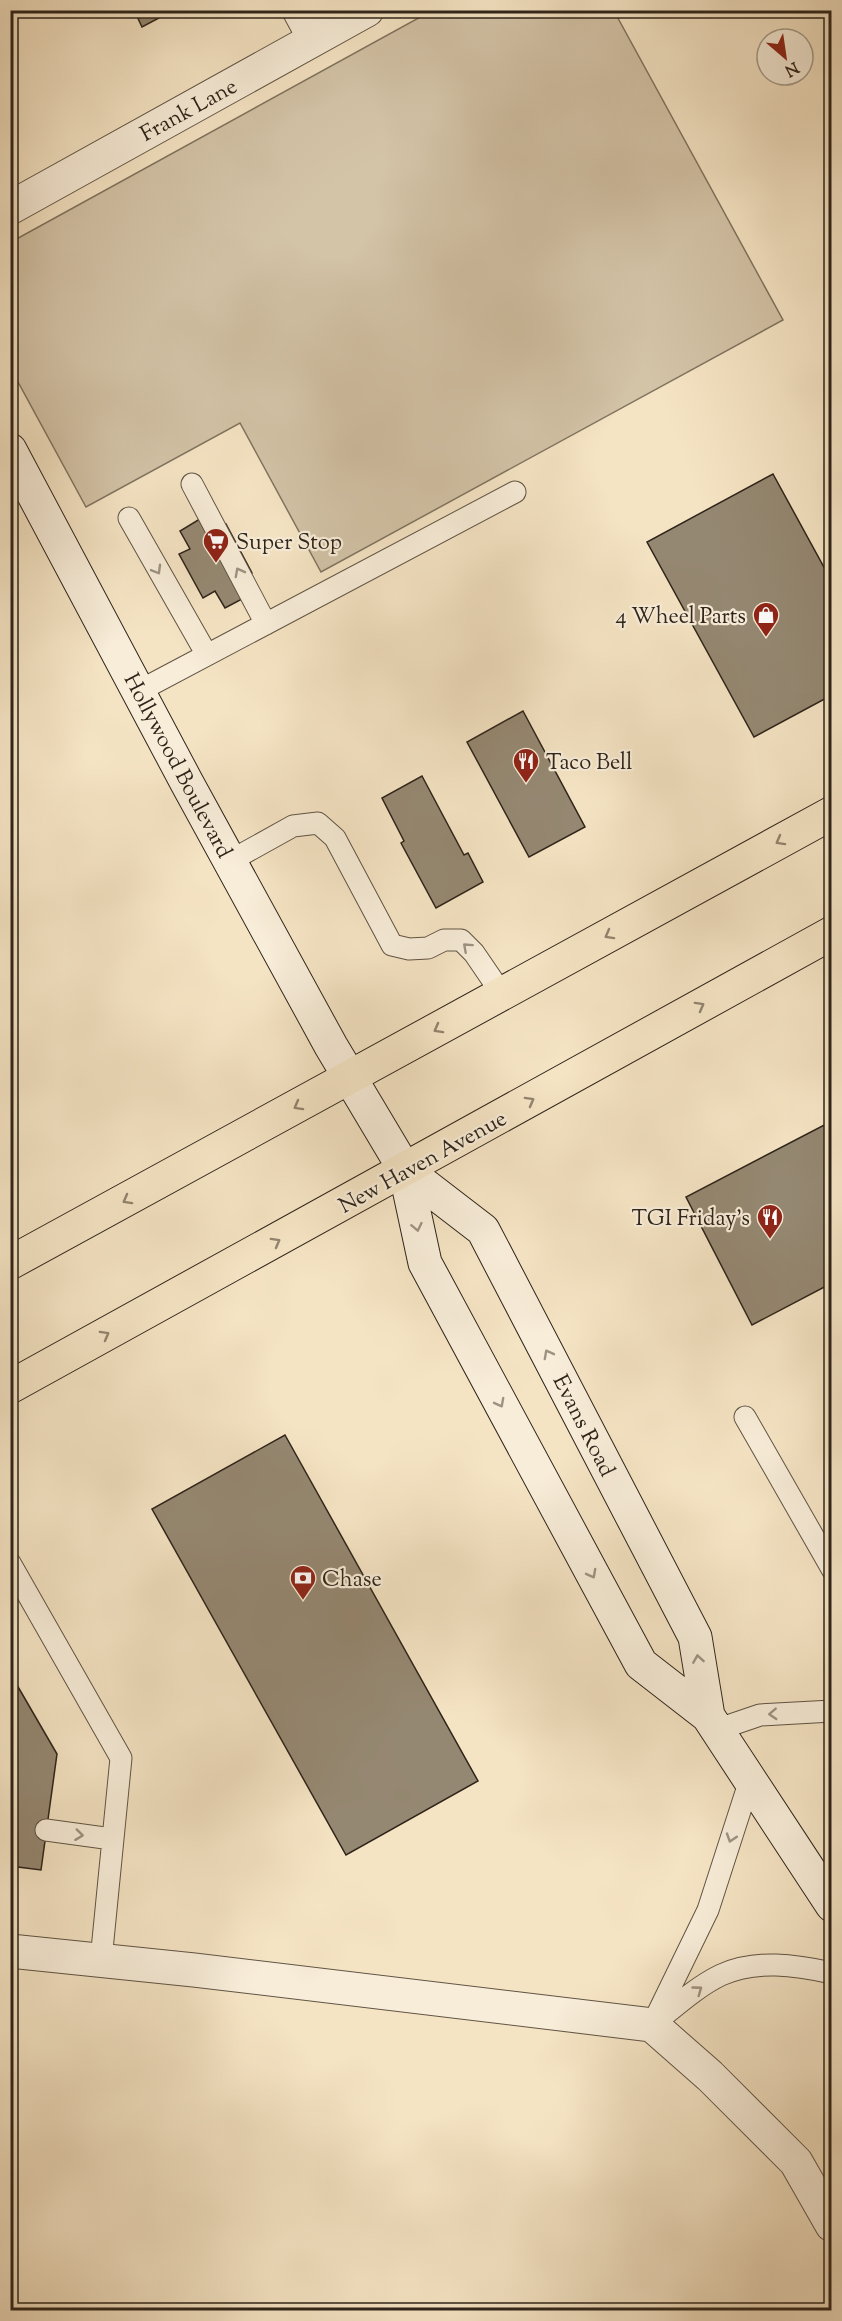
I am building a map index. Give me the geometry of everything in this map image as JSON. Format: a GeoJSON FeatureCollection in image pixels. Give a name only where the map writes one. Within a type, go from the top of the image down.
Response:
{"type":"FeatureCollection","features":[{"type":"Feature","properties":{"kind":"main road"},"geometry":{"type":"LineString","coordinates":[[10,1263],[831,813]]}},
{"type":"Feature","properties":{"kind":"main road","name":"New Haven Avenue"},"geometry":{"type":"LineString","coordinates":[[10,1387],[831,933]]}},
{"type":"Feature","properties":{"kind":"street","name":"Frank Lane"},"geometry":{"type":"LineString","coordinates":[[10,208],[307,24],[367,10]]}},
{"type":"Feature","properties":{"kind":"street","name":"Hollywood Boulevard"},"geometry":{"type":"LineString","coordinates":[[10,450],[349,1078]]}},
{"type":"Feature","properties":{"kind":"street","name":"Evans Road"},"geometry":{"type":"LineString","coordinates":[[349,1078],[405,1170],[425,1263],[641,1664],[712,1723],[749,1783],[831,1905]]}},
{"type":"Feature","properties":{"kind":"street","name":"Evans Road"},"geometry":{"type":"LineString","coordinates":[[405,1170],[483,1230],[695,1637],[712,1723]]}},
{"type":"Feature","properties":{"kind":"street"},"geometry":{"type":"LineString","coordinates":[[10,1951],[652,2025],[710,2076],[796,2162],[831,2225]]}},
{"type":"Feature","properties":{"kind":"lane"},"geometry":{"type":"LineString","coordinates":[[192,484],[266,624]]}},
{"type":"Feature","properties":{"kind":"lane"},"geometry":{"type":"LineString","coordinates":[[139,691],[515,492]]}},
{"type":"Feature","properties":{"kind":"lane"},"geometry":{"type":"LineString","coordinates":[[129,518],[207,655]]}},
{"type":"Feature","properties":{"kind":"lane"},"geometry":{"type":"LineString","coordinates":[[230,861],[293,826],[318,823],[334,838],[392,945],[409,949],[428,948],[444,940],[461,940],[474,953],[502,994]]}},
{"type":"Feature","properties":{"kind":"lane"},"geometry":{"type":"LineString","coordinates":[[745,1417],[831,1569]]}},
{"type":"Feature","properties":{"kind":"lane"},"geometry":{"type":"LineString","coordinates":[[10,1563],[121,1758],[101,1960]]}},
{"type":"Feature","properties":{"kind":"lane"},"geometry":{"type":"LineString","coordinates":[[712,1723],[760,1715],[831,1711]]}},
{"type":"Feature","properties":{"kind":"lane"},"geometry":{"type":"LineString","coordinates":[[652,2025],[708,1910],[749,1783]]}},
{"type":"Feature","properties":{"kind":"lane"},"geometry":{"type":"LineString","coordinates":[[46,1830],[112,1839]]}},
{"type":"Feature","properties":{"kind":"lane"},"geometry":{"type":"LineString","coordinates":[[652,2025],[702,1986],[722,1974],[745,1967],[777,1964],[831,1972]]}},
{"type":"Feature","properties":{"kind":"shaded area"},"geometry":{"type":"Polygon","coordinates":[[[433,10],[614,11],[783,320],[321,572],[240,423],[86,507],[11,369],[11,242],[433,10]]]}},
{"type":"Feature","properties":{"kind":"building"},"geometry":{"type":"Polygon","coordinates":[[[134,10],[174,10],[142,27],[134,10]]]}},
{"type":"Feature","properties":{"kind":"building","name":"4 Wheel Parts"},"geometry":{"type":"Polygon","coordinates":[[[773,474],[832,582],[832,695],[754,737],[647,542],[773,474]]]}},
{"type":"Feature","properties":{"kind":"building","name":"Super Stop"},"geometry":{"type":"Polygon","coordinates":[[[203,517],[211,532],[226,524],[252,573],[236,582],[244,598],[225,608],[215,591],[203,598],[179,554],[190,549],[180,531],[203,517]]]}},
{"type":"Feature","properties":{"kind":"building","name":"Taco Bell"},"geometry":{"type":"Polygon","coordinates":[[[523,711],[585,827],[529,857],[467,742],[523,711]]]}},
{"type":"Feature","properties":{"kind":"building"},"geometry":{"type":"Polygon","coordinates":[[[422,776],[464,855],[468,853],[483,882],[436,908],[401,843],[404,841],[382,798],[422,776]]]}},
{"type":"Feature","properties":{"kind":"building","name":"TGI Friday's"},"geometry":{"type":"Polygon","coordinates":[[[832,1121],[832,1283],[752,1325],[686,1197],[832,1121]]]}},
{"type":"Feature","properties":{"kind":"building"},"geometry":{"type":"Polygon","coordinates":[[[285,1435],[478,1781],[346,1855],[152,1509],[285,1435]]]}},
{"type":"Feature","properties":{"kind":"building"},"geometry":{"type":"Polygon","coordinates":[[[10,1673],[57,1754],[41,1870],[10,1866],[10,1673]]]}},
{"type":"Feature","properties":{"kind":"place","name":"Super Stop"},"geometry":{"type":"Point","coordinates":[216,564]}},
{"type":"Feature","properties":{"kind":"place","name":"4 Wheel Parts"},"geometry":{"type":"Point","coordinates":[766,638]}},
{"type":"Feature","properties":{"kind":"place","name":"Taco Bell"},"geometry":{"type":"Point","coordinates":[526,784]}},
{"type":"Feature","properties":{"kind":"place","name":"TGI Friday's"},"geometry":{"type":"Point","coordinates":[770,1240]}},
{"type":"Feature","properties":{"kind":"place","name":"Chase"},"geometry":{"type":"Point","coordinates":[303,1601]}}]}
